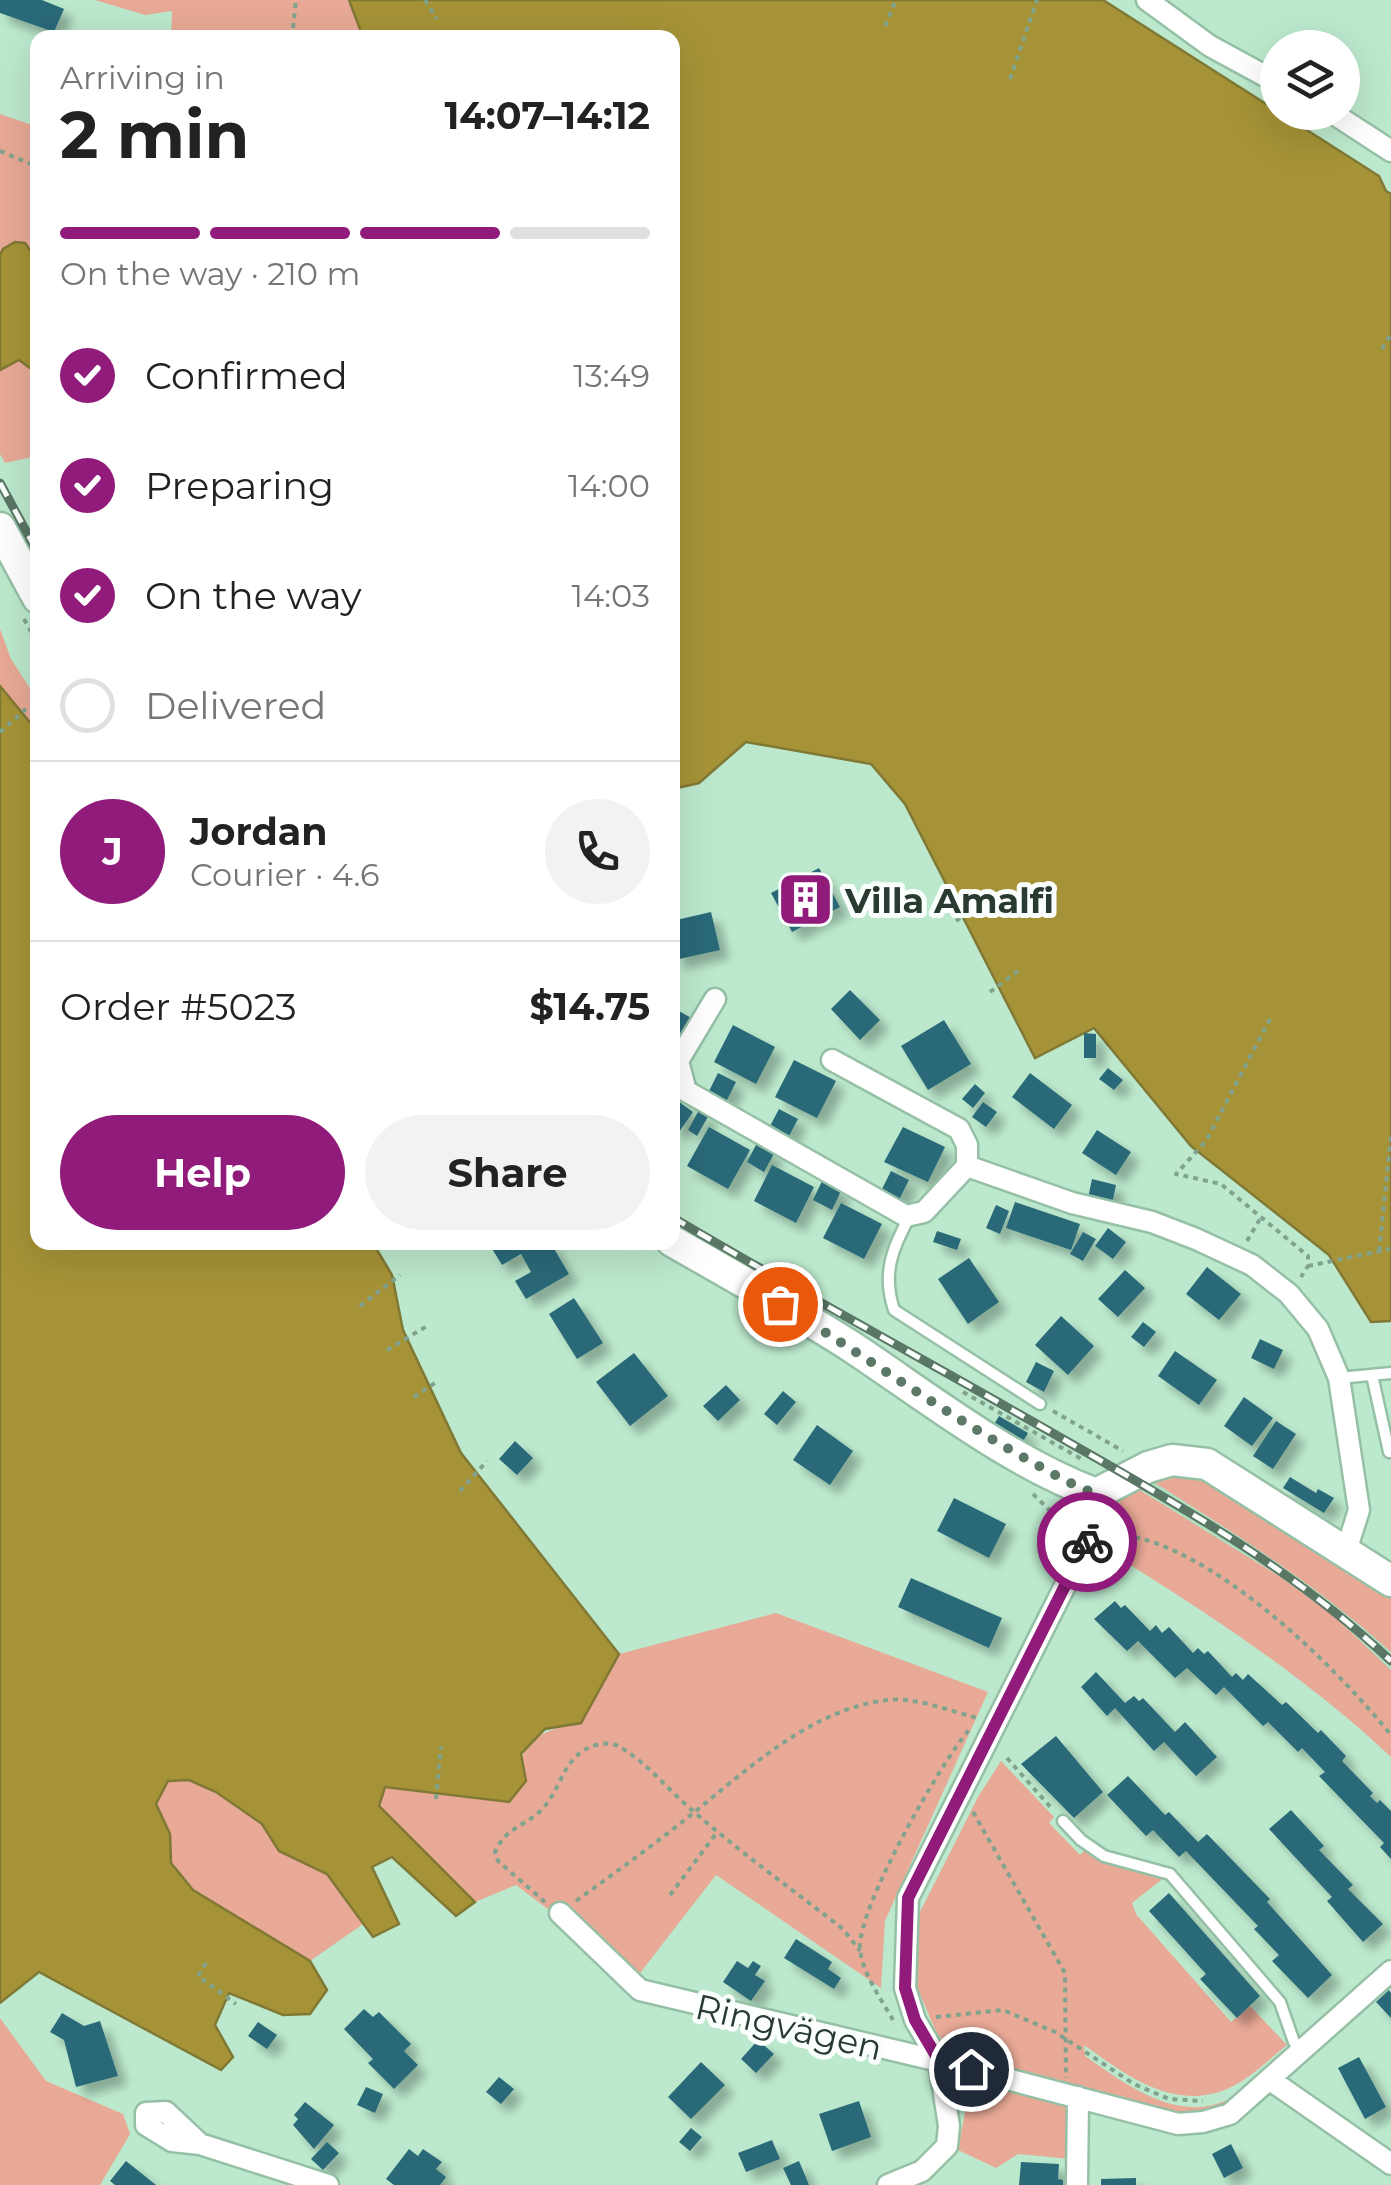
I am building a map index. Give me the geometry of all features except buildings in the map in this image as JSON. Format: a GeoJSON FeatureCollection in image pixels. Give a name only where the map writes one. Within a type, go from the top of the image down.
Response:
{"type":"FeatureCollection","features":[{"type":"Feature","properties":{"kind":"main road"},"geometry":{"type":"LineString","coordinates":[[0,528],[30,583]]}},
{"type":"Feature","properties":{"kind":"main road"},"geometry":{"type":"LineString","coordinates":[[680,1247],[850,1346],[958,1420],[1074,1486],[1096,1494],[1148,1467],[1172,1460],[1206,1464],[1391,1581]]}},
{"type":"Feature","properties":{"kind":"street"},"geometry":{"type":"LineString","coordinates":[[1146,0],[1210,46],[1260,73]]}},
{"type":"Feature","properties":{"kind":"street"},"geometry":{"type":"LineString","coordinates":[[1358,130],[1391,152]]}},
{"type":"Feature","properties":{"kind":"street"},"geometry":{"type":"LineString","coordinates":[[680,1054],[715,999]]}},
{"type":"Feature","properties":{"kind":"street"},"geometry":{"type":"LineString","coordinates":[[680,1072],[686,1091],[906,1216],[924,1212],[966,1166],[968,1146],[959,1130],[832,1060]]}},
{"type":"Feature","properties":{"kind":"street"},"geometry":{"type":"LineString","coordinates":[[966,1166],[1072,1203],[1152,1222],[1252,1265],[1289,1294],[1318,1329],[1339,1378],[1359,1510],[1346,1551]]}},
{"type":"Feature","properties":{"kind":"street","name":"Ringvägen"},"geometry":{"type":"LineString","coordinates":[[888,2185],[922,2171],[947,2146],[949,2126],[939,2061],[915,2020],[905,1988],[908,1898],[1088,1540],[1096,1494]]}},
{"type":"Feature","properties":{"kind":"street","name":"Ringvägen"},"geometry":{"type":"LineString","coordinates":[[560,1913],[640,1990],[939,2061]]}},
{"type":"Feature","properties":{"kind":"street"},"geometry":{"type":"LineString","coordinates":[[939,2061],[1178,2124],[1204,2122],[1230,2114],[1391,1970]]}},
{"type":"Feature","properties":{"kind":"street"},"geometry":{"type":"LineString","coordinates":[[1269,2079],[1391,2164]]}},
{"type":"Feature","properties":{"kind":"street"},"geometry":{"type":"LineString","coordinates":[[1072,2096],[1077,2185]]}},
{"type":"Feature","properties":{"kind":"street"},"geometry":{"type":"LineString","coordinates":[[200,2144],[328,2185]]}},
{"type":"Feature","properties":{"kind":"lane"},"geometry":{"type":"LineString","coordinates":[[910,1215],[888,1264],[887,1289],[894,1310],[1040,1404]]}},
{"type":"Feature","properties":{"kind":"lane"},"geometry":{"type":"LineString","coordinates":[[1339,1378],[1391,1373]]}},
{"type":"Feature","properties":{"kind":"lane"},"geometry":{"type":"LineString","coordinates":[[1372,1375],[1389,1452]]}},
{"type":"Feature","properties":{"kind":"lane"},"geometry":{"type":"LineString","coordinates":[[1063,1821],[1104,1856],[1170,1874],[1280,2002],[1294,2042],[1301,2050]]}},
{"type":"Feature","properties":{"kind":"path"},"geometry":{"type":"LineString","coordinates":[[293,30],[296,0]]}},
{"type":"Feature","properties":{"kind":"path"},"geometry":{"type":"LineString","coordinates":[[425,0],[437,19]]}},
{"type":"Feature","properties":{"kind":"path"},"geometry":{"type":"LineString","coordinates":[[885,26],[896,0]]}},
{"type":"Feature","properties":{"kind":"path"},"geometry":{"type":"LineString","coordinates":[[1010,78],[1037,0]]}},
{"type":"Feature","properties":{"kind":"path"},"geometry":{"type":"LineString","coordinates":[[0,151],[30,164]]}},
{"type":"Feature","properties":{"kind":"path"},"geometry":{"type":"LineString","coordinates":[[1382,349],[1391,334]]}},
{"type":"Feature","properties":{"kind":"path"},"geometry":{"type":"LineString","coordinates":[[0,732],[26,710]]}},
{"type":"Feature","properties":{"kind":"path"},"geometry":{"type":"LineString","coordinates":[[956,921],[971,910]]}},
{"type":"Feature","properties":{"kind":"path"},"geometry":{"type":"LineString","coordinates":[[990,992],[1022,968]]}},
{"type":"Feature","properties":{"kind":"path"},"geometry":{"type":"LineString","coordinates":[[1270,1018],[1206,1141],[1176,1174],[1221,1184],[1308,1256],[1308,1266],[1289,1294]]}},
{"type":"Feature","properties":{"kind":"path"},"geometry":{"type":"LineString","coordinates":[[1379,1251],[1391,1136]]}},
{"type":"Feature","properties":{"kind":"path"},"geometry":{"type":"LineString","coordinates":[[1238,1259],[1261,1218]]}},
{"type":"Feature","properties":{"kind":"path"},"geometry":{"type":"LineString","coordinates":[[1308,1266],[1390,1249]]}},
{"type":"Feature","properties":{"kind":"path"},"geometry":{"type":"LineString","coordinates":[[360,1306],[400,1275]]}},
{"type":"Feature","properties":{"kind":"path"},"geometry":{"type":"LineString","coordinates":[[387,1350],[427,1326]]}},
{"type":"Feature","properties":{"kind":"path"},"geometry":{"type":"LineString","coordinates":[[414,1397],[436,1383]]}},
{"type":"Feature","properties":{"kind":"path"},"geometry":{"type":"LineString","coordinates":[[956,1388],[1088,1463]]}},
{"type":"Feature","properties":{"kind":"path"},"geometry":{"type":"LineString","coordinates":[[1040,1404],[1122,1451]]}},
{"type":"Feature","properties":{"kind":"path"},"geometry":{"type":"LineString","coordinates":[[460,1491],[487,1461]]}},
{"type":"Feature","properties":{"kind":"path"},"geometry":{"type":"LineString","coordinates":[[1059,1517],[1072,1532],[1088,1540],[1140,1538],[1186,1557],[1241,1592],[1353,1688],[1391,1734]]}},
{"type":"Feature","properties":{"kind":"path"},"geometry":{"type":"LineString","coordinates":[[860,1950],[842,1929],[694,1812],[632,1755],[613,1743],[597,1744],[579,1753],[566,1766],[540,1812],[502,1837],[495,1852],[498,1861],[560,1913],[694,1812],[737,1776],[817,1723],[854,1708],[890,1700],[980,1719]]}},
{"type":"Feature","properties":{"kind":"path"},"geometry":{"type":"LineString","coordinates":[[436,1799],[440,1746]]}},
{"type":"Feature","properties":{"kind":"path"},"geometry":{"type":"LineString","coordinates":[[1007,1758],[1063,1821]]}},
{"type":"Feature","properties":{"kind":"path"},"geometry":{"type":"LineString","coordinates":[[962,1790],[1058,1958],[1067,1991],[1072,2096]]}},
{"type":"Feature","properties":{"kind":"path"},"geometry":{"type":"LineString","coordinates":[[670,1895],[718,1831]]}},
{"type":"Feature","properties":{"kind":"path"},"geometry":{"type":"LineString","coordinates":[[206,1963],[198,1976],[236,2004]]}},
{"type":"Feature","properties":{"kind":"path"},"geometry":{"type":"LineString","coordinates":[[926,2018],[1002,2010],[1068,2041],[1134,2084],[1170,2099],[1214,2098]]}},
{"type":"Feature","properties":{"kind":"shaded area"},"geometry":{"type":"Polygon","coordinates":[[[95,0],[349,0],[360,30],[171,30],[172,11],[145,15],[95,0]]]}},
{"type":"Feature","properties":{"kind":"shaded area"},"geometry":{"type":"Polygon","coordinates":[[[349,0],[1103,0],[1260,100],[1260,130],[1307,130],[1379,176],[1391,194],[1391,1321],[1371,1322],[1329,1255],[1191,1146],[1094,1028],[1035,1058],[905,804],[871,764],[746,742],[699,783],[680,787],[680,30],[360,30],[349,0]]]}},
{"type":"Feature","properties":{"kind":"shaded area"},"geometry":{"type":"Polygon","coordinates":[[[0,114],[30,124],[30,253],[3,249],[0,255],[0,114]]]}},
{"type":"Feature","properties":{"kind":"shaded area"},"geometry":{"type":"Polygon","coordinates":[[[15,242],[25,243],[30,250],[30,368],[19,360],[0,370],[3,249],[15,242]]]}},
{"type":"Feature","properties":{"kind":"shaded area"},"geometry":{"type":"Polygon","coordinates":[[[19,360],[30,368],[30,458],[5,463],[0,454],[0,370],[19,360]]]}},
{"type":"Feature","properties":{"kind":"shaded area"},"geometry":{"type":"Polygon","coordinates":[[[0,629],[11,659],[30,688],[30,722],[0,686],[0,629]]]}},
{"type":"Feature","properties":{"kind":"shaded area"},"geometry":{"type":"Polygon","coordinates":[[[0,686],[30,722],[30,1250],[377,1250],[392,1275],[403,1330],[461,1453],[619,1654],[581,1723],[545,1729],[521,1754],[526,1781],[509,1802],[385,1787],[379,1806],[475,1902],[456,1916],[392,1857],[372,1867],[399,1924],[373,1937],[327,1874],[279,1851],[262,1824],[216,1792],[189,1780],[168,1781],[156,1804],[170,1834],[171,1863],[193,1890],[310,1961],[327,1990],[310,2014],[283,2015],[229,1993],[215,2025],[233,2057],[221,2070],[39,1972],[0,2003],[0,686]]]}},
{"type":"Feature","properties":{"kind":"shaded area"},"geometry":{"type":"Polygon","coordinates":[[[1197,1471],[1391,1592],[1391,1652],[1302,1580],[1145,1477],[1197,1471]]]}},
{"type":"Feature","properties":{"kind":"shaded area"},"geometry":{"type":"Polygon","coordinates":[[[1145,1477],[1284,1565],[1339,1605],[1391,1652],[1391,1670],[1334,1616],[1279,1576],[1133,1486],[1145,1477]]]}},
{"type":"Feature","properties":{"kind":"shaded area"},"geometry":{"type":"Polygon","coordinates":[[[1133,1486],[1279,1576],[1334,1616],[1391,1670],[1391,1757],[1288,1672],[1103,1548],[1108,1512],[1133,1486]]]}},
{"type":"Feature","properties":{"kind":"shaded area"},"geometry":{"type":"Polygon","coordinates":[[[776,1613],[988,1692],[885,1921],[881,1988],[716,1875],[637,1977],[516,1885],[475,1902],[379,1806],[385,1787],[509,1802],[528,1746],[547,1732],[581,1723],[619,1654],[776,1613]]]}},
{"type":"Feature","properties":{"kind":"shaded area"},"geometry":{"type":"Polygon","coordinates":[[[1001,1761],[1054,1817],[1049,1823],[1080,1855],[1088,1847],[1166,1876],[1132,1903],[1136,1914],[1231,2022],[1250,2006],[1287,2045],[1240,2083],[1203,2095],[1184,2095],[1148,2086],[1084,2045],[1085,2056],[1152,2097],[1190,2107],[1210,2106],[1229,2099],[1261,2076],[1227,2110],[1177,2117],[959,2055],[937,2034],[914,1980],[914,1943],[920,1912],[978,1797],[1001,1761]]]}},
{"type":"Feature","properties":{"kind":"shaded area"},"geometry":{"type":"Polygon","coordinates":[[[189,1780],[216,1792],[262,1824],[279,1851],[327,1874],[363,1924],[310,1961],[193,1890],[170,1863],[170,1834],[156,1804],[168,1781],[189,1780]]]}},
{"type":"Feature","properties":{"kind":"shaded area"},"geometry":{"type":"Polygon","coordinates":[[[0,2018],[46,2081],[123,2114],[130,2134],[100,2185],[0,2185],[0,2018]]]}},
{"type":"Feature","properties":{"kind":"shaded area"},"geometry":{"type":"Polygon","coordinates":[[[970,2078],[1073,2104],[1071,2159],[1018,2154],[996,2168],[958,2150],[966,2107],[959,2084],[970,2078]]]}},
{"type":"Feature","properties":{"kind":"railway"},"geometry":{"type":"LineString","coordinates":[[0,483],[30,538]]}},
{"type":"Feature","properties":{"kind":"railway"},"geometry":{"type":"LineString","coordinates":[[680,1222],[1196,1517],[1277,1569],[1391,1661]]}},
{"type":"Feature","properties":{"kind":"way so far"},"geometry":{"type":"LineString","coordinates":[[780,1304],[850,1346],[958,1420],[1074,1486],[1096,1494],[1087,1542]]}},
{"type":"Feature","properties":{"kind":"place","name":"Villa Amalfi"},"geometry":{"type":"Point","coordinates":[806,900]}},
{"type":"Feature","properties":{"kind":"route"},"geometry":{"type":"LineString","coordinates":[[971,2069],[939,2061],[915,2020],[905,1988],[908,1898],[1087,1542]]}}]}
